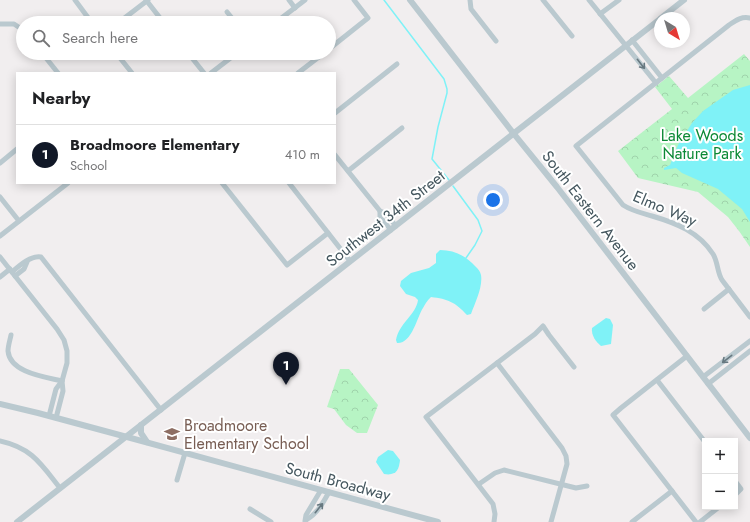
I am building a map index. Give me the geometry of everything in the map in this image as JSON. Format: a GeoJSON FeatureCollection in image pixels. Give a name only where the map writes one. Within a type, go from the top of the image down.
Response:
{"type":"FeatureCollection","features":[{"type":"Feature","properties":{"kind":"street"},"geometry":{"type":"LineString","coordinates":[[74,0],[87,16]]}},
{"type":"Feature","properties":{"kind":"street"},"geometry":{"type":"LineString","coordinates":[[127,16],[147,0],[159,16]]}},
{"type":"Feature","properties":{"kind":"street"},"geometry":{"type":"LineString","coordinates":[[289,0],[295,8]]}},
{"type":"Feature","properties":{"kind":"street"},"geometry":{"type":"LineString","coordinates":[[285,16],[305,0]]}},
{"type":"Feature","properties":{"kind":"street"},"geometry":{"type":"LineString","coordinates":[[336,43],[368,18],[354,0]]}},
{"type":"Feature","properties":{"kind":"street","name":"South Eastern Avenue"},"geometry":{"type":"LineString","coordinates":[[410,0],[557,187],[750,438]]}},
{"type":"Feature","properties":{"kind":"street"},"geometry":{"type":"LineString","coordinates":[[470,0],[471,9],[496,41]]}},
{"type":"Feature","properties":{"kind":"street"},"geometry":{"type":"LineString","coordinates":[[543,0],[572,36]]}},
{"type":"Feature","properties":{"kind":"street"},"geometry":{"type":"LineString","coordinates":[[589,0],[656,83],[734,22],[744,17],[750,18]]}},
{"type":"Feature","properties":{"kind":"street"},"geometry":{"type":"LineString","coordinates":[[600,14],[619,0]]}},
{"type":"Feature","properties":{"kind":"street","name":"Southwest 34th Street"},"geometry":{"type":"LineString","coordinates":[[669,12],[684,0]]}},
{"type":"Feature","properties":{"kind":"street"},"geometry":{"type":"LineString","coordinates":[[227,12],[230,16]]}},
{"type":"Feature","properties":{"kind":"street","name":"Southwest 34th Street"},"geometry":{"type":"LineString","coordinates":[[17,522],[654,23]]}},
{"type":"Feature","properties":{"kind":"street"},"geometry":{"type":"LineString","coordinates":[[0,24],[16,25]]}},
{"type":"Feature","properties":{"kind":"street"},"geometry":{"type":"LineString","coordinates":[[632,40],[662,78]]}},
{"type":"Feature","properties":{"kind":"street"},"geometry":{"type":"LineString","coordinates":[[48,60],[57,72]]}},
{"type":"Feature","properties":{"kind":"street"},"geometry":{"type":"LineString","coordinates":[[122,60],[131,72]]}},
{"type":"Feature","properties":{"kind":"street"},"geometry":{"type":"LineString","coordinates":[[194,60],[203,72]]}},
{"type":"Feature","properties":{"kind":"street"},"geometry":{"type":"LineString","coordinates":[[212,72],[228,60]]}},
{"type":"Feature","properties":{"kind":"street"},"geometry":{"type":"LineString","coordinates":[[299,72],[315,60]]}},
{"type":"Feature","properties":{"kind":"street"},"geometry":{"type":"LineString","coordinates":[[336,112],[397,64]]}},
{"type":"Feature","properties":{"kind":"street","name":"Elmo Way"},"geometry":{"type":"LineString","coordinates":[[656,83],[576,146],[618,200],[628,208],[672,222],[698,237],[713,253],[717,262],[720,276],[750,317]]}},
{"type":"Feature","properties":{"kind":"street"},"geometry":{"type":"LineString","coordinates":[[348,171],[402,128]]}},
{"type":"Feature","properties":{"kind":"street"},"geometry":{"type":"LineString","coordinates":[[0,163],[16,150]]}},
{"type":"Feature","properties":{"kind":"street"},"geometry":{"type":"LineString","coordinates":[[336,155],[380,211],[380,217],[393,228]]}},
{"type":"Feature","properties":{"kind":"street"},"geometry":{"type":"LineString","coordinates":[[0,236],[67,184]]}},
{"type":"Feature","properties":{"kind":"street"},"geometry":{"type":"LineString","coordinates":[[223,184],[287,265],[328,233]]}},
{"type":"Feature","properties":{"kind":"street"},"geometry":{"type":"LineString","coordinates":[[290,184],[350,261]]}},
{"type":"Feature","properties":{"kind":"street"},"geometry":{"type":"LineString","coordinates":[[0,197],[19,221]]}},
{"type":"Feature","properties":{"kind":"street"},"geometry":{"type":"LineString","coordinates":[[0,256],[64,340],[67,351],[67,363],[62,381],[63,391],[56,418]]}},
{"type":"Feature","properties":{"kind":"street"},"geometry":{"type":"LineString","coordinates":[[0,277],[24,269],[27,262],[37,256],[41,257],[161,410]]}},
{"type":"Feature","properties":{"kind":"street"},"geometry":{"type":"LineString","coordinates":[[704,309],[729,289]]}},
{"type":"Feature","properties":{"kind":"street"},"geometry":{"type":"LineString","coordinates":[[494,522],[494,504],[426,417],[535,334],[543,326],[574,367]]}},
{"type":"Feature","properties":{"kind":"street"},"geometry":{"type":"LineString","coordinates":[[11,335],[8,350],[10,357],[17,366],[26,372],[62,381]]}},
{"type":"Feature","properties":{"kind":"street"},"geometry":{"type":"LineString","coordinates":[[703,377],[750,341]]}},
{"type":"Feature","properties":{"kind":"street"},"geometry":{"type":"LineString","coordinates":[[708,384],[750,351]]}},
{"type":"Feature","properties":{"kind":"street"},"geometry":{"type":"LineString","coordinates":[[687,356],[614,415],[696,522]]}},
{"type":"Feature","properties":{"kind":"street"},"geometry":{"type":"LineString","coordinates":[[497,363],[565,452],[567,464],[551,522]]}},
{"type":"Feature","properties":{"kind":"street"},"geometry":{"type":"LineString","coordinates":[[657,380],[702,438]]}},
{"type":"Feature","properties":{"kind":"street"},"geometry":{"type":"LineString","coordinates":[[49,416],[56,389],[62,381]]}},
{"type":"Feature","properties":{"kind":"street"},"geometry":{"type":"LineString","coordinates":[[54,399],[60,401]]}},
{"type":"Feature","properties":{"kind":"street","name":"South Broadway"},"geometry":{"type":"LineString","coordinates":[[0,404],[146,442],[438,522]]}},
{"type":"Feature","properties":{"kind":"street"},"geometry":{"type":"LineString","coordinates":[[141,425],[141,433],[146,442]]}},
{"type":"Feature","properties":{"kind":"street"},"geometry":{"type":"LineString","coordinates":[[0,441],[19,446],[32,455],[60,488]]}},
{"type":"Feature","properties":{"kind":"street"},"geometry":{"type":"LineString","coordinates":[[177,480],[185,453]]}},
{"type":"Feature","properties":{"kind":"street"},"geometry":{"type":"LineString","coordinates":[[479,484],[495,472],[504,470],[576,488],[587,486]]}},
{"type":"Feature","properties":{"kind":"street"},"geometry":{"type":"LineString","coordinates":[[305,521],[306,515],[321,490]]}},
{"type":"Feature","properties":{"kind":"street"},"geometry":{"type":"LineString","coordinates":[[632,522],[672,491]]}},
{"type":"Feature","properties":{"kind":"street"},"geometry":{"type":"LineString","coordinates":[[305,521],[321,507],[329,492]]}},
{"type":"Feature","properties":{"kind":"street"},"geometry":{"type":"LineString","coordinates":[[250,509],[270,522]]}},
{"type":"Feature","properties":{"kind":"street"},"geometry":{"type":"LineString","coordinates":[[700,522],[715,510]]}},
{"type":"Feature","properties":{"kind":"green space","name":"Lake Woods Nature Park"},"geometry":{"type":"Polygon","coordinates":[[[744,54],[750,61],[750,247],[728,217],[698,192],[638,178],[618,151],[672,109],[655,87],[669,76],[688,98],[744,54]]]}},
{"type":"Feature","properties":{"kind":"green space"},"geometry":{"type":"Polygon","coordinates":[[[340,369],[349,369],[378,405],[367,433],[357,433],[346,425],[334,409],[327,407],[340,369]]]}},
{"type":"Feature","properties":{"kind":"water"},"geometry":{"type":"Polygon","coordinates":[[[750,85],[750,222],[742,209],[718,189],[682,173],[676,168],[664,170],[664,168],[670,165],[678,145],[692,123],[703,111],[733,90],[750,85]]]}},
{"type":"Feature","properties":{"kind":"water"},"geometry":{"type":"Polygon","coordinates":[[[440,250],[460,254],[472,263],[480,272],[480,290],[471,314],[467,315],[451,302],[431,297],[427,301],[410,335],[407,339],[397,343],[396,340],[400,329],[414,310],[418,300],[415,297],[406,294],[400,286],[401,281],[411,273],[429,268],[436,263],[436,254],[440,250]]]}},
{"type":"Feature","properties":{"kind":"water"},"geometry":{"type":"Polygon","coordinates":[[[606,318],[610,319],[613,325],[611,344],[601,346],[594,338],[592,328],[606,318]]]}},
{"type":"Feature","properties":{"kind":"water"},"geometry":{"type":"Polygon","coordinates":[[[388,450],[393,451],[400,460],[399,467],[394,473],[384,474],[376,462],[378,457],[388,450]]]}},
{"type":"Feature","properties":{"kind":"waterway"},"geometry":{"type":"LineString","coordinates":[[384,0],[444,79],[447,93],[438,127],[432,159],[449,180]]}},
{"type":"Feature","properties":{"kind":"waterway"},"geometry":{"type":"LineString","coordinates":[[453,186],[478,220],[482,231],[466,258]]}},
{"type":"Feature","properties":{"kind":"place","name":"Broadmoore Elementary"},"geometry":{"type":"Point","coordinates":[286,385]}},
{"type":"Feature","properties":{"kind":"place","name":"Broadmoore Elementary School"},"geometry":{"type":"Point","coordinates":[172,434]}}]}
